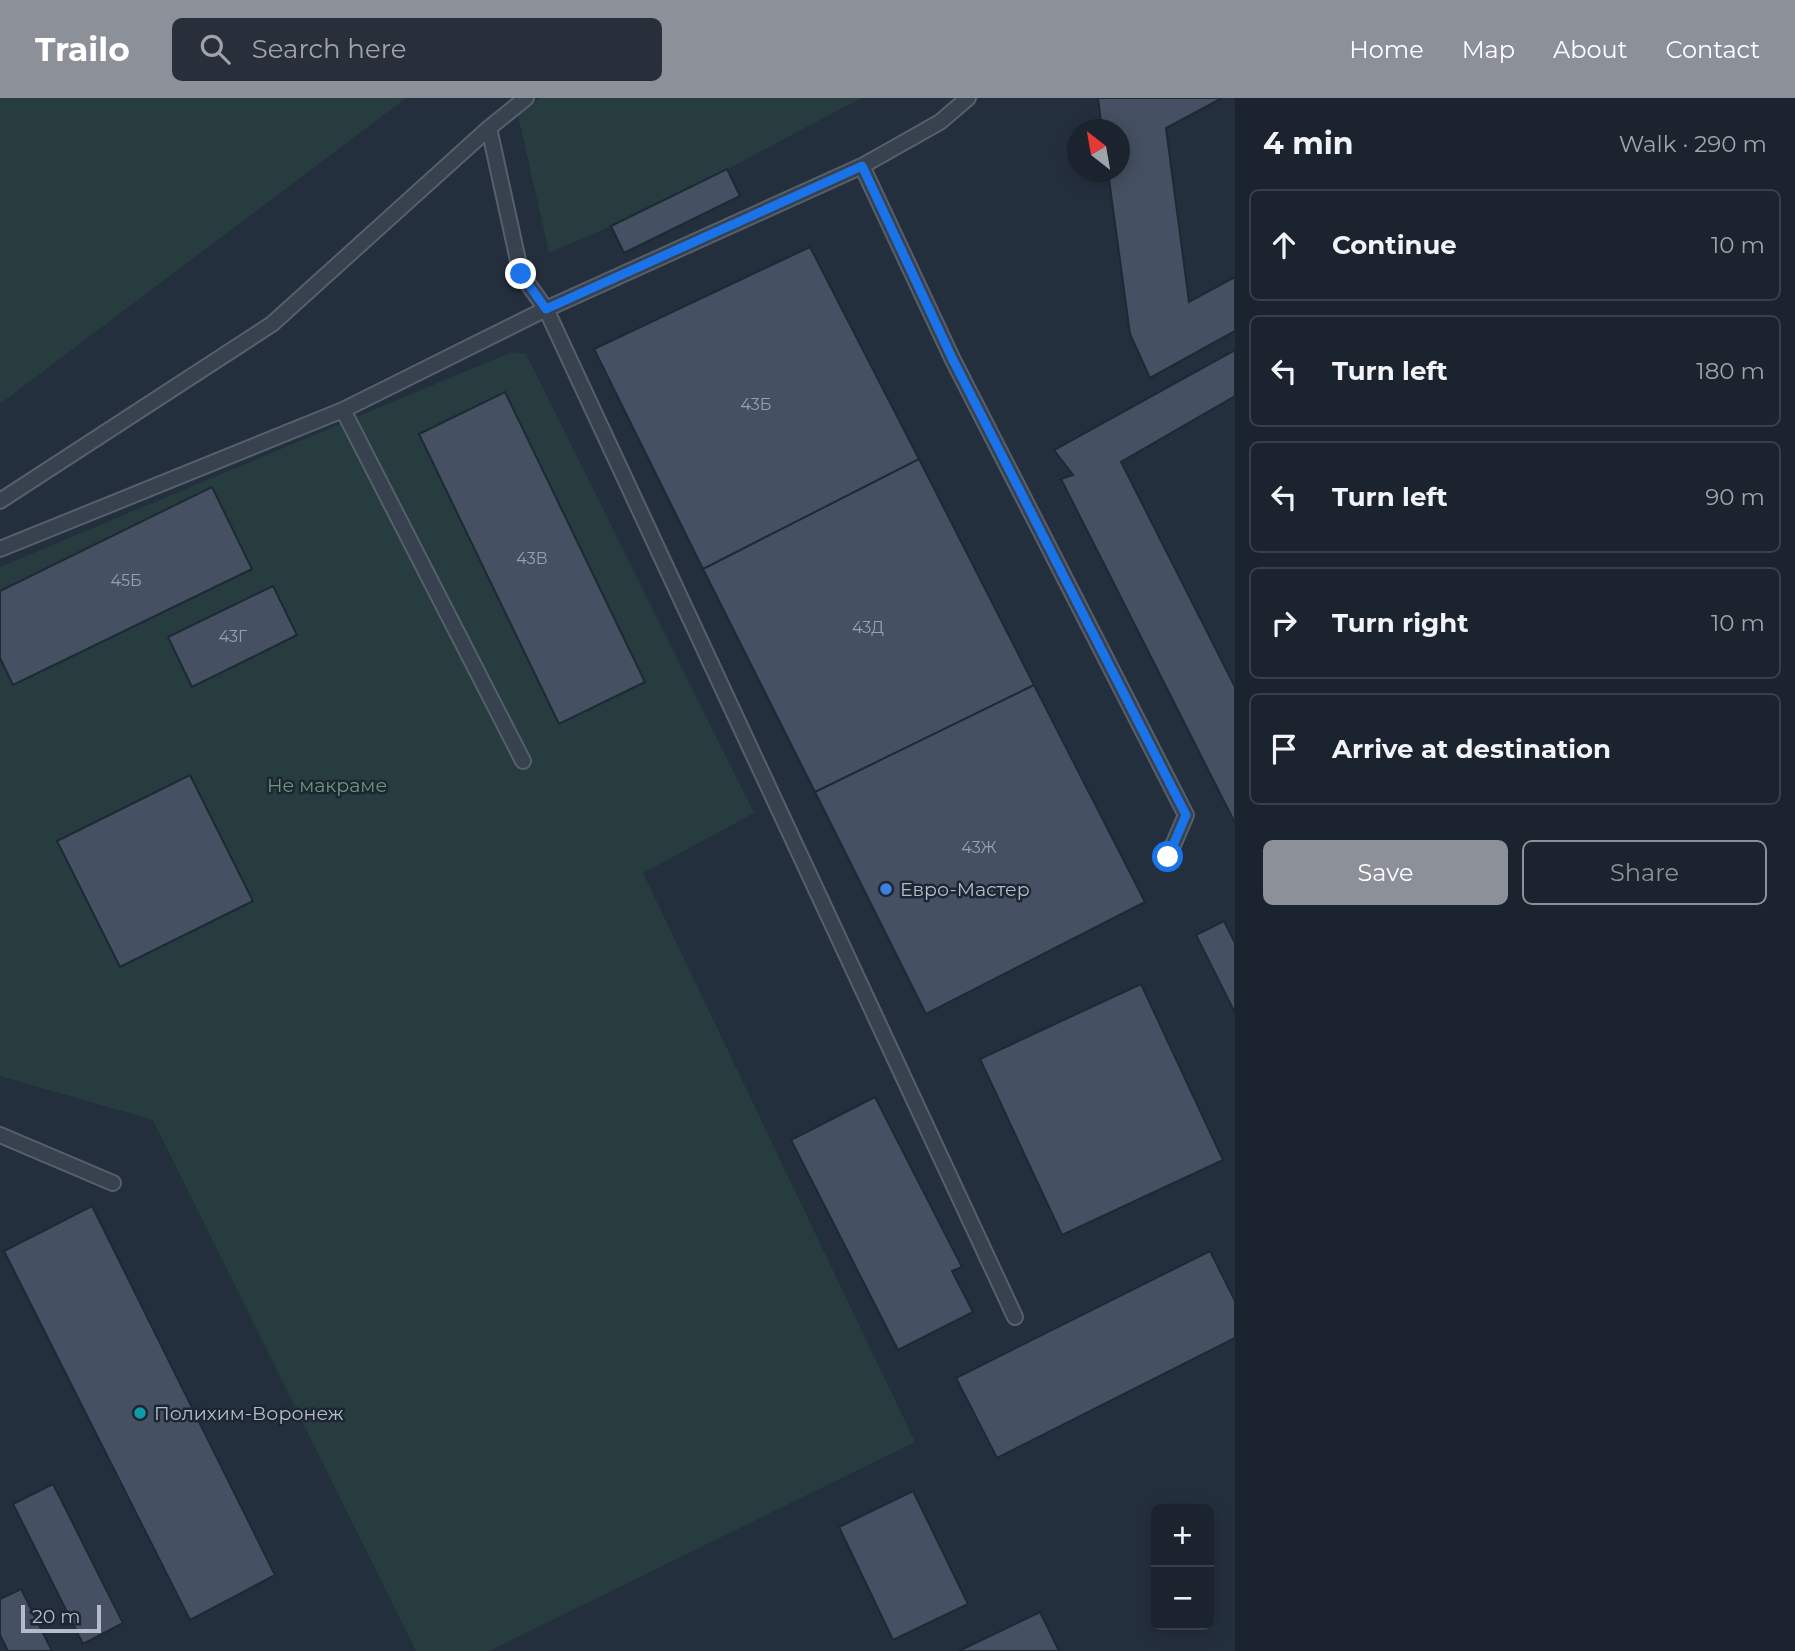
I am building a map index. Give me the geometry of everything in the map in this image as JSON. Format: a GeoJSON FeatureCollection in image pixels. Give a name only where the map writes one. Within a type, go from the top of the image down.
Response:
{"type":"FeatureCollection","features":[{"type":"Feature","properties":{"kind":"lane"},"geometry":{"type":"LineString","coordinates":[[0,501],[271,324],[526,98]]}},
{"type":"Feature","properties":{"kind":"lane"},"geometry":{"type":"LineString","coordinates":[[0,549],[344,410],[546,309],[862,166],[940,122],[968,98]]}},
{"type":"Feature","properties":{"kind":"lane"},"geometry":{"type":"LineString","coordinates":[[489,128],[521,274],[546,309],[1015,1317]]}},
{"type":"Feature","properties":{"kind":"lane"},"geometry":{"type":"LineString","coordinates":[[862,166],[953,360],[1186,815],[1168,857]]}},
{"type":"Feature","properties":{"kind":"lane"},"geometry":{"type":"LineString","coordinates":[[344,410],[523,761]]}},
{"type":"Feature","properties":{"kind":"lane"},"geometry":{"type":"LineString","coordinates":[[0,1135],[113,1183]]}},
{"type":"Feature","properties":{"kind":"green space"},"geometry":{"type":"Polygon","coordinates":[[[0,98],[406,98],[0,404],[0,98]]]}},
{"type":"Feature","properties":{"kind":"green space"},"geometry":{"type":"Polygon","coordinates":[[[540,98],[861,98],[728,169],[740,196],[624,253],[611,226],[549,253],[518,115],[540,98]]]}},
{"type":"Feature","properties":{"kind":"green space","name":"Не макраме"},"geometry":{"type":"Polygon","coordinates":[[[512,352],[526,354],[754,813],[643,873],[915,1442],[489,1651],[416,1651],[153,1120],[0,1076],[0,567],[512,352]]]}},
{"type":"Feature","properties":{"kind":"building"},"geometry":{"type":"Polygon","coordinates":[[[1098,98],[1222,98],[1166,128],[1189,302],[1235,277],[1235,331],[1150,378],[1130,334],[1109,182],[1130,182],[1130,119],[1101,119],[1098,98]]]}},
{"type":"Feature","properties":{"kind":"building"},"geometry":{"type":"Polygon","coordinates":[[[727,169],[740,196],[624,253],[611,226],[727,169]]]}},
{"type":"Feature","properties":{"kind":"building"},"geometry":{"type":"Polygon","coordinates":[[[810,247],[919,459],[703,569],[594,349],[810,247]]]}},
{"type":"Feature","properties":{"kind":"building"},"geometry":{"type":"Polygon","coordinates":[[[1235,350],[1235,396],[1121,462],[1235,687],[1235,823],[1061,479],[1073,475],[1054,450],[1235,350]]]}},
{"type":"Feature","properties":{"kind":"building"},"geometry":{"type":"Polygon","coordinates":[[[505,392],[645,682],[559,724],[419,434],[505,392]]]}},
{"type":"Feature","properties":{"kind":"building"},"geometry":{"type":"Polygon","coordinates":[[[919,459],[1034,685],[815,792],[703,569],[919,459]]]}},
{"type":"Feature","properties":{"kind":"building"},"geometry":{"type":"Polygon","coordinates":[[[212,487],[252,569],[13,685],[0,658],[0,591],[212,487]]]}},
{"type":"Feature","properties":{"kind":"building"},"geometry":{"type":"Polygon","coordinates":[[[273,586],[297,635],[192,687],[168,637],[273,586]]]}},
{"type":"Feature","properties":{"kind":"building"},"geometry":{"type":"Polygon","coordinates":[[[1034,685],[1145,902],[926,1014],[815,792],[1034,685]]]}},
{"type":"Feature","properties":{"kind":"building"},"geometry":{"type":"Polygon","coordinates":[[[190,775],[253,901],[120,967],[57,841],[190,775]]]}},
{"type":"Feature","properties":{"kind":"building"},"geometry":{"type":"Polygon","coordinates":[[[1224,921],[1235,943],[1235,1013],[1196,935],[1224,921]]]}},
{"type":"Feature","properties":{"kind":"building"},"geometry":{"type":"Polygon","coordinates":[[[1141,984],[1223,1160],[1062,1235],[980,1059],[1141,984]]]}},
{"type":"Feature","properties":{"kind":"building"},"geometry":{"type":"Polygon","coordinates":[[[875,1097],[962,1267],[952,1271],[973,1312],[898,1350],[791,1140],[875,1097]]]}},
{"type":"Feature","properties":{"kind":"building","name":"Полихим-Воронеж"},"geometry":{"type":"Polygon","coordinates":[[[92,1206],[275,1575],[190,1620],[4,1251],[92,1206]]]}},
{"type":"Feature","properties":{"kind":"building"},"geometry":{"type":"Polygon","coordinates":[[[1210,1251],[1235,1301],[1235,1338],[997,1458],[956,1378],[1210,1251]]]}},
{"type":"Feature","properties":{"kind":"building"},"geometry":{"type":"Polygon","coordinates":[[[53,1484],[123,1623],[83,1644],[13,1504],[53,1484]]]}},
{"type":"Feature","properties":{"kind":"building"},"geometry":{"type":"Polygon","coordinates":[[[913,1491],[968,1604],[893,1640],[839,1527],[913,1491]]]}},
{"type":"Feature","properties":{"kind":"building"},"geometry":{"type":"Polygon","coordinates":[[[21,1589],[52,1651],[8,1651],[0,1635],[0,1599],[21,1589]]]}},
{"type":"Feature","properties":{"kind":"building"},"geometry":{"type":"Polygon","coordinates":[[[1040,1612],[1059,1651],[959,1651],[1040,1612]]]}},
{"type":"Feature","properties":{"kind":"place","name":"Евро-Мастер"},"geometry":{"type":"Point","coordinates":[886,889]}},
{"type":"Feature","properties":{"kind":"place","name":"Полихим-Воронеж"},"geometry":{"type":"Point","coordinates":[140,1413]}},
{"type":"Feature","properties":{"kind":"route"},"geometry":{"type":"LineString","coordinates":[[521,274],[546,309],[862,166],[953,360],[1186,815],[1168,857]]}}]}
